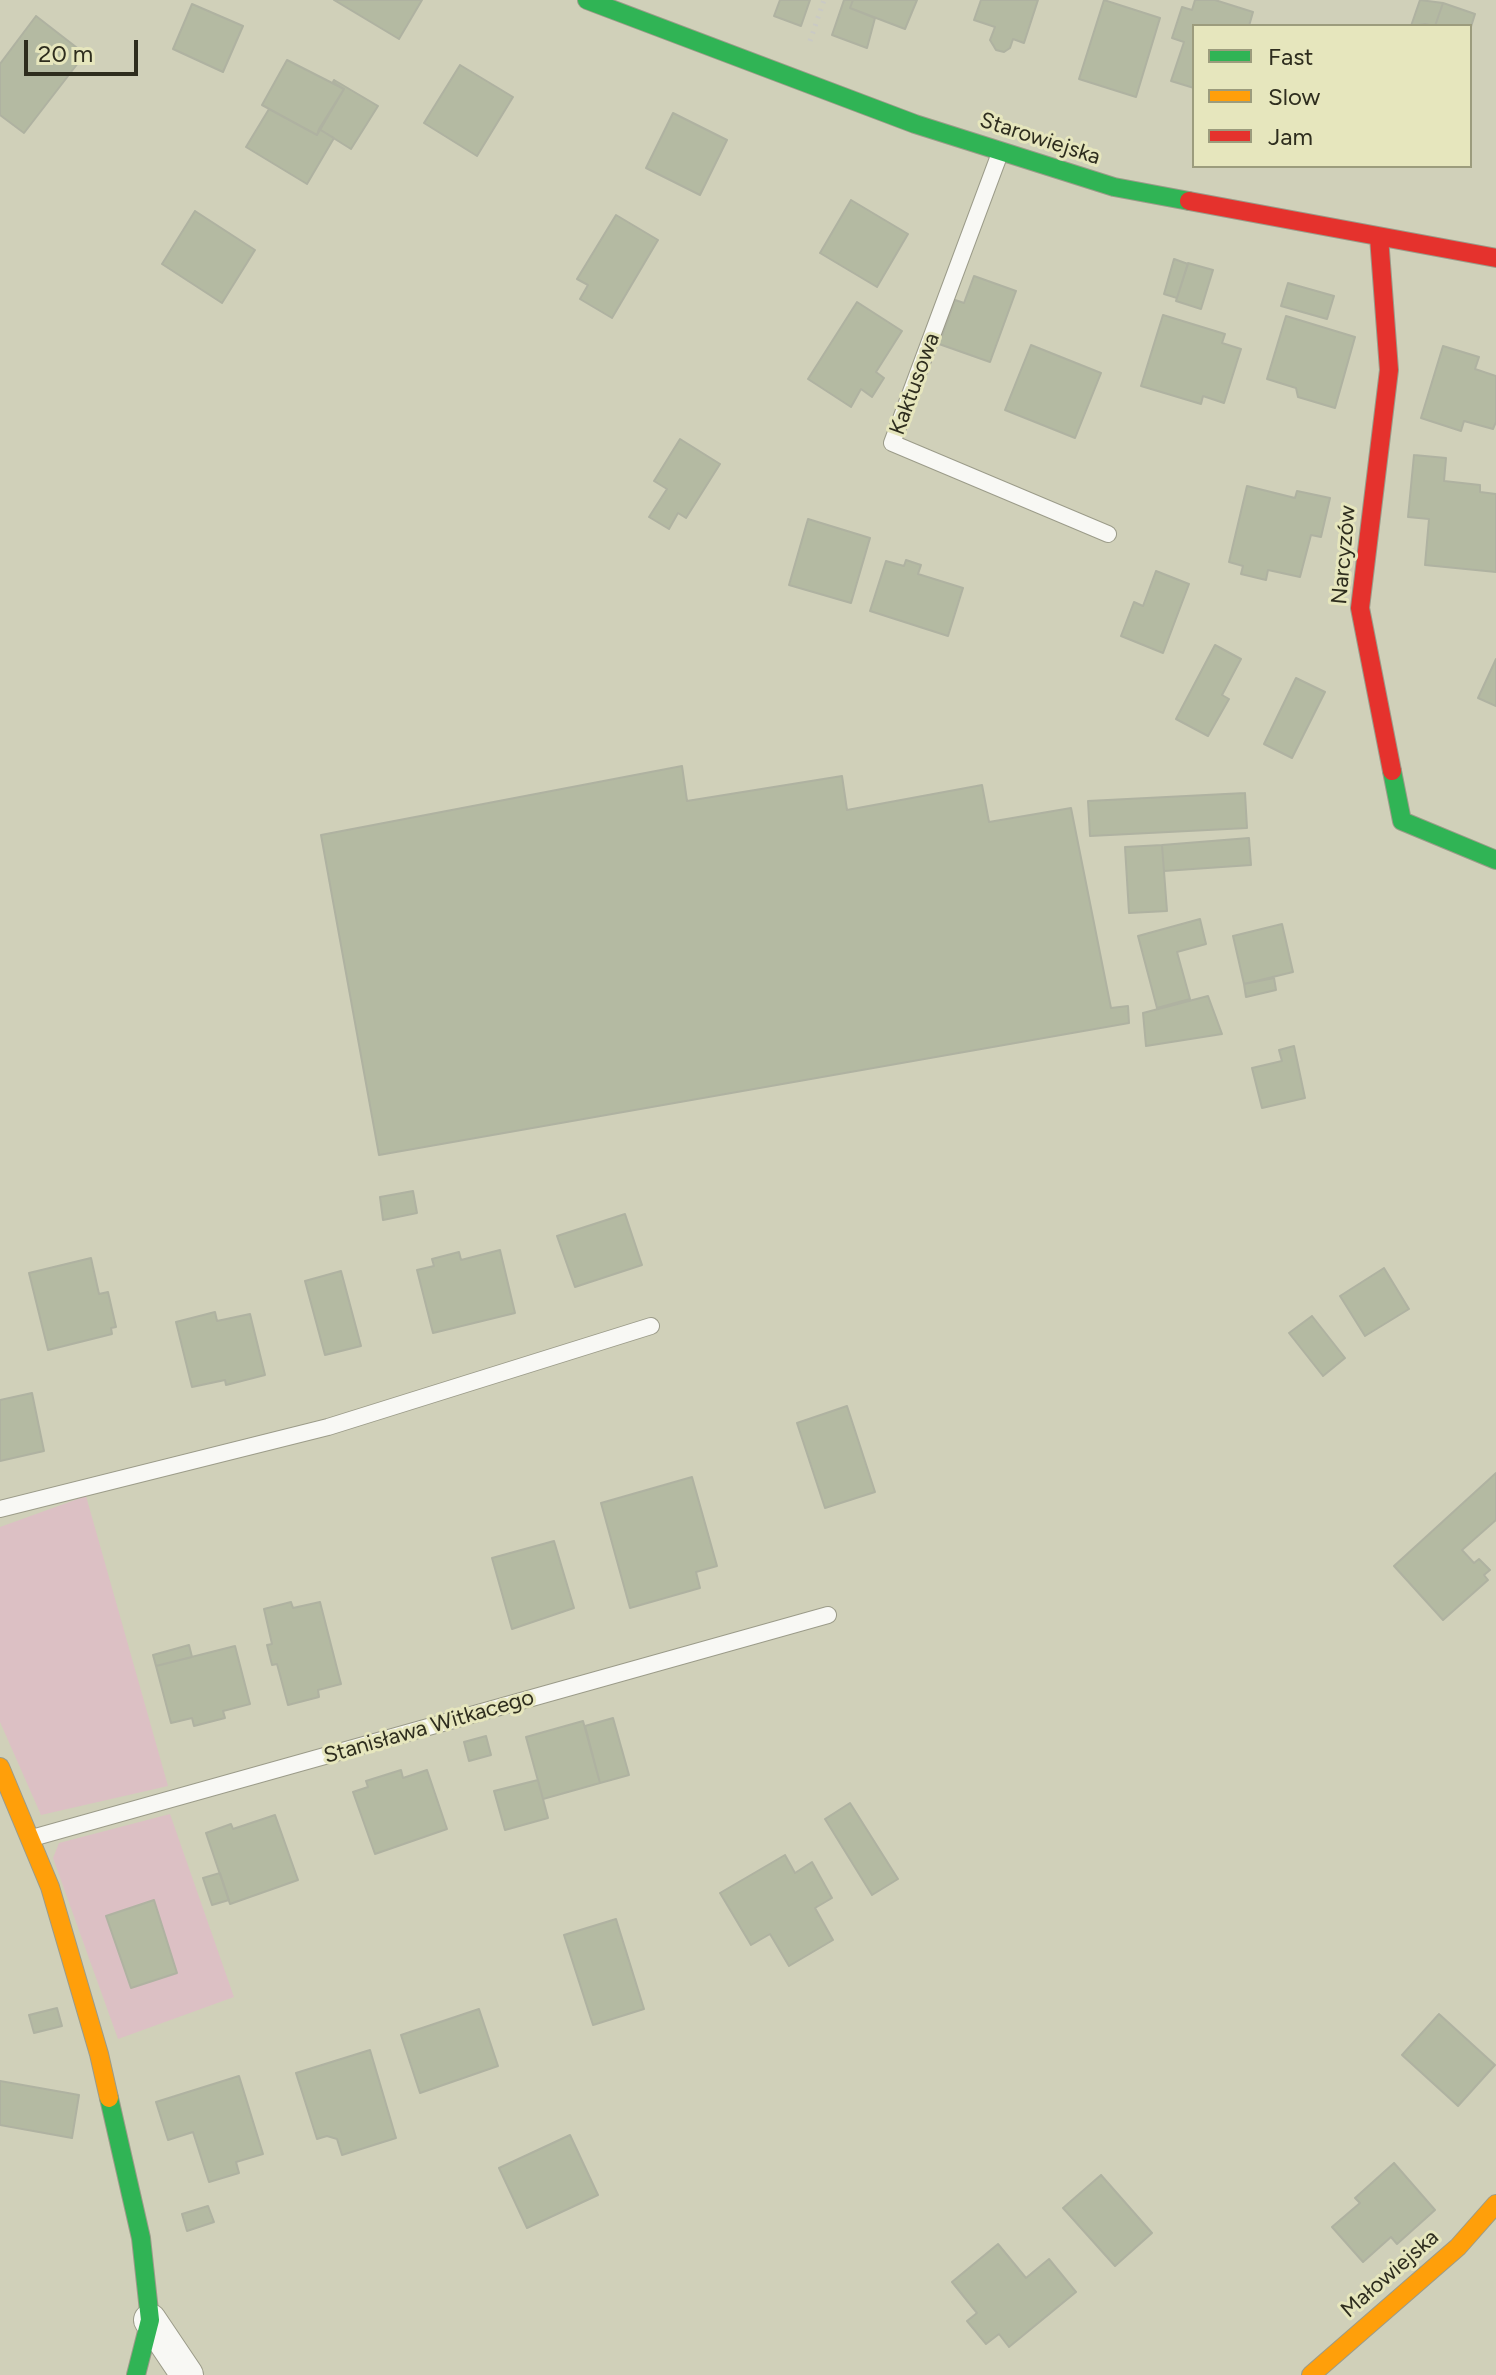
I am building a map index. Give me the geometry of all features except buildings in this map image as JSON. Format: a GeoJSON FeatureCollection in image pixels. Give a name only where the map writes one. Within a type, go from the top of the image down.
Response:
{"type":"FeatureCollection","features":[{"type":"Feature","properties":{"kind":"street","name":"Starowiejska"},"geometry":{"type":"LineString","coordinates":[[587,0],[915,124],[1114,187],[1496,258]]}},
{"type":"Feature","properties":{"kind":"street","name":"Narcyzów"},"geometry":{"type":"LineString","coordinates":[[1379,237],[1389,370],[1360,608],[1402,821],[1496,860]]}},
{"type":"Feature","properties":{"kind":"street"},"geometry":{"type":"LineString","coordinates":[[0,1767],[7,1803],[30,1838],[50,1887],[99,2054],[141,2238],[150,2320],[136,2375]]}},
{"type":"Feature","properties":{"kind":"street","name":"Małowiejska"},"geometry":{"type":"LineString","coordinates":[[1311,2375],[1458,2247],[1496,2204]]}},
{"type":"Feature","properties":{"kind":"street"},"geometry":{"type":"LineString","coordinates":[[150,2320],[187,2375]]}},
{"type":"Feature","properties":{"kind":"lane","name":"Kaktusowa"},"geometry":{"type":"LineString","coordinates":[[1001,152],[892,443],[1108,534]]}},
{"type":"Feature","properties":{"kind":"lane"},"geometry":{"type":"LineString","coordinates":[[0,1509],[328,1427],[651,1326]]}},
{"type":"Feature","properties":{"kind":"lane","name":"Stanisława Witkacego"},"geometry":{"type":"LineString","coordinates":[[30,1838],[828,1615]]}},
{"type":"Feature","properties":{"kind":"shaded area"},"geometry":{"type":"Polygon","coordinates":[[[86,1496],[168,1786],[41,1815],[0,1722],[0,1527],[86,1496]]]}},
{"type":"Feature","properties":{"kind":"shaded area"},"geometry":{"type":"Polygon","coordinates":[[[170,1814],[234,1997],[118,2039],[53,1858],[59,1843],[170,1814]]]}},
{"type":"Feature","properties":{"kind":"traffic: fast"},"geometry":{"type":"LineString","coordinates":[[587,0],[915,124],[1114,187],[1189,201]]}},
{"type":"Feature","properties":{"kind":"traffic: fast"},"geometry":{"type":"LineString","coordinates":[[1392,771],[1402,821],[1496,860]]}},
{"type":"Feature","properties":{"kind":"traffic: fast"},"geometry":{"type":"LineString","coordinates":[[109,2098],[141,2238],[150,2320],[136,2375]]}},
{"type":"Feature","properties":{"kind":"traffic: slow"},"geometry":{"type":"LineString","coordinates":[[0,1767],[50,1887],[109,2098]]}},
{"type":"Feature","properties":{"kind":"traffic: slow"},"geometry":{"type":"LineString","coordinates":[[1311,2375],[1458,2247],[1496,2204]]}},
{"type":"Feature","properties":{"kind":"traffic: jam"},"geometry":{"type":"LineString","coordinates":[[1189,201],[1496,258]]}},
{"type":"Feature","properties":{"kind":"traffic: jam"},"geometry":{"type":"LineString","coordinates":[[1379,237],[1389,370],[1360,608],[1392,771]]}}]}
